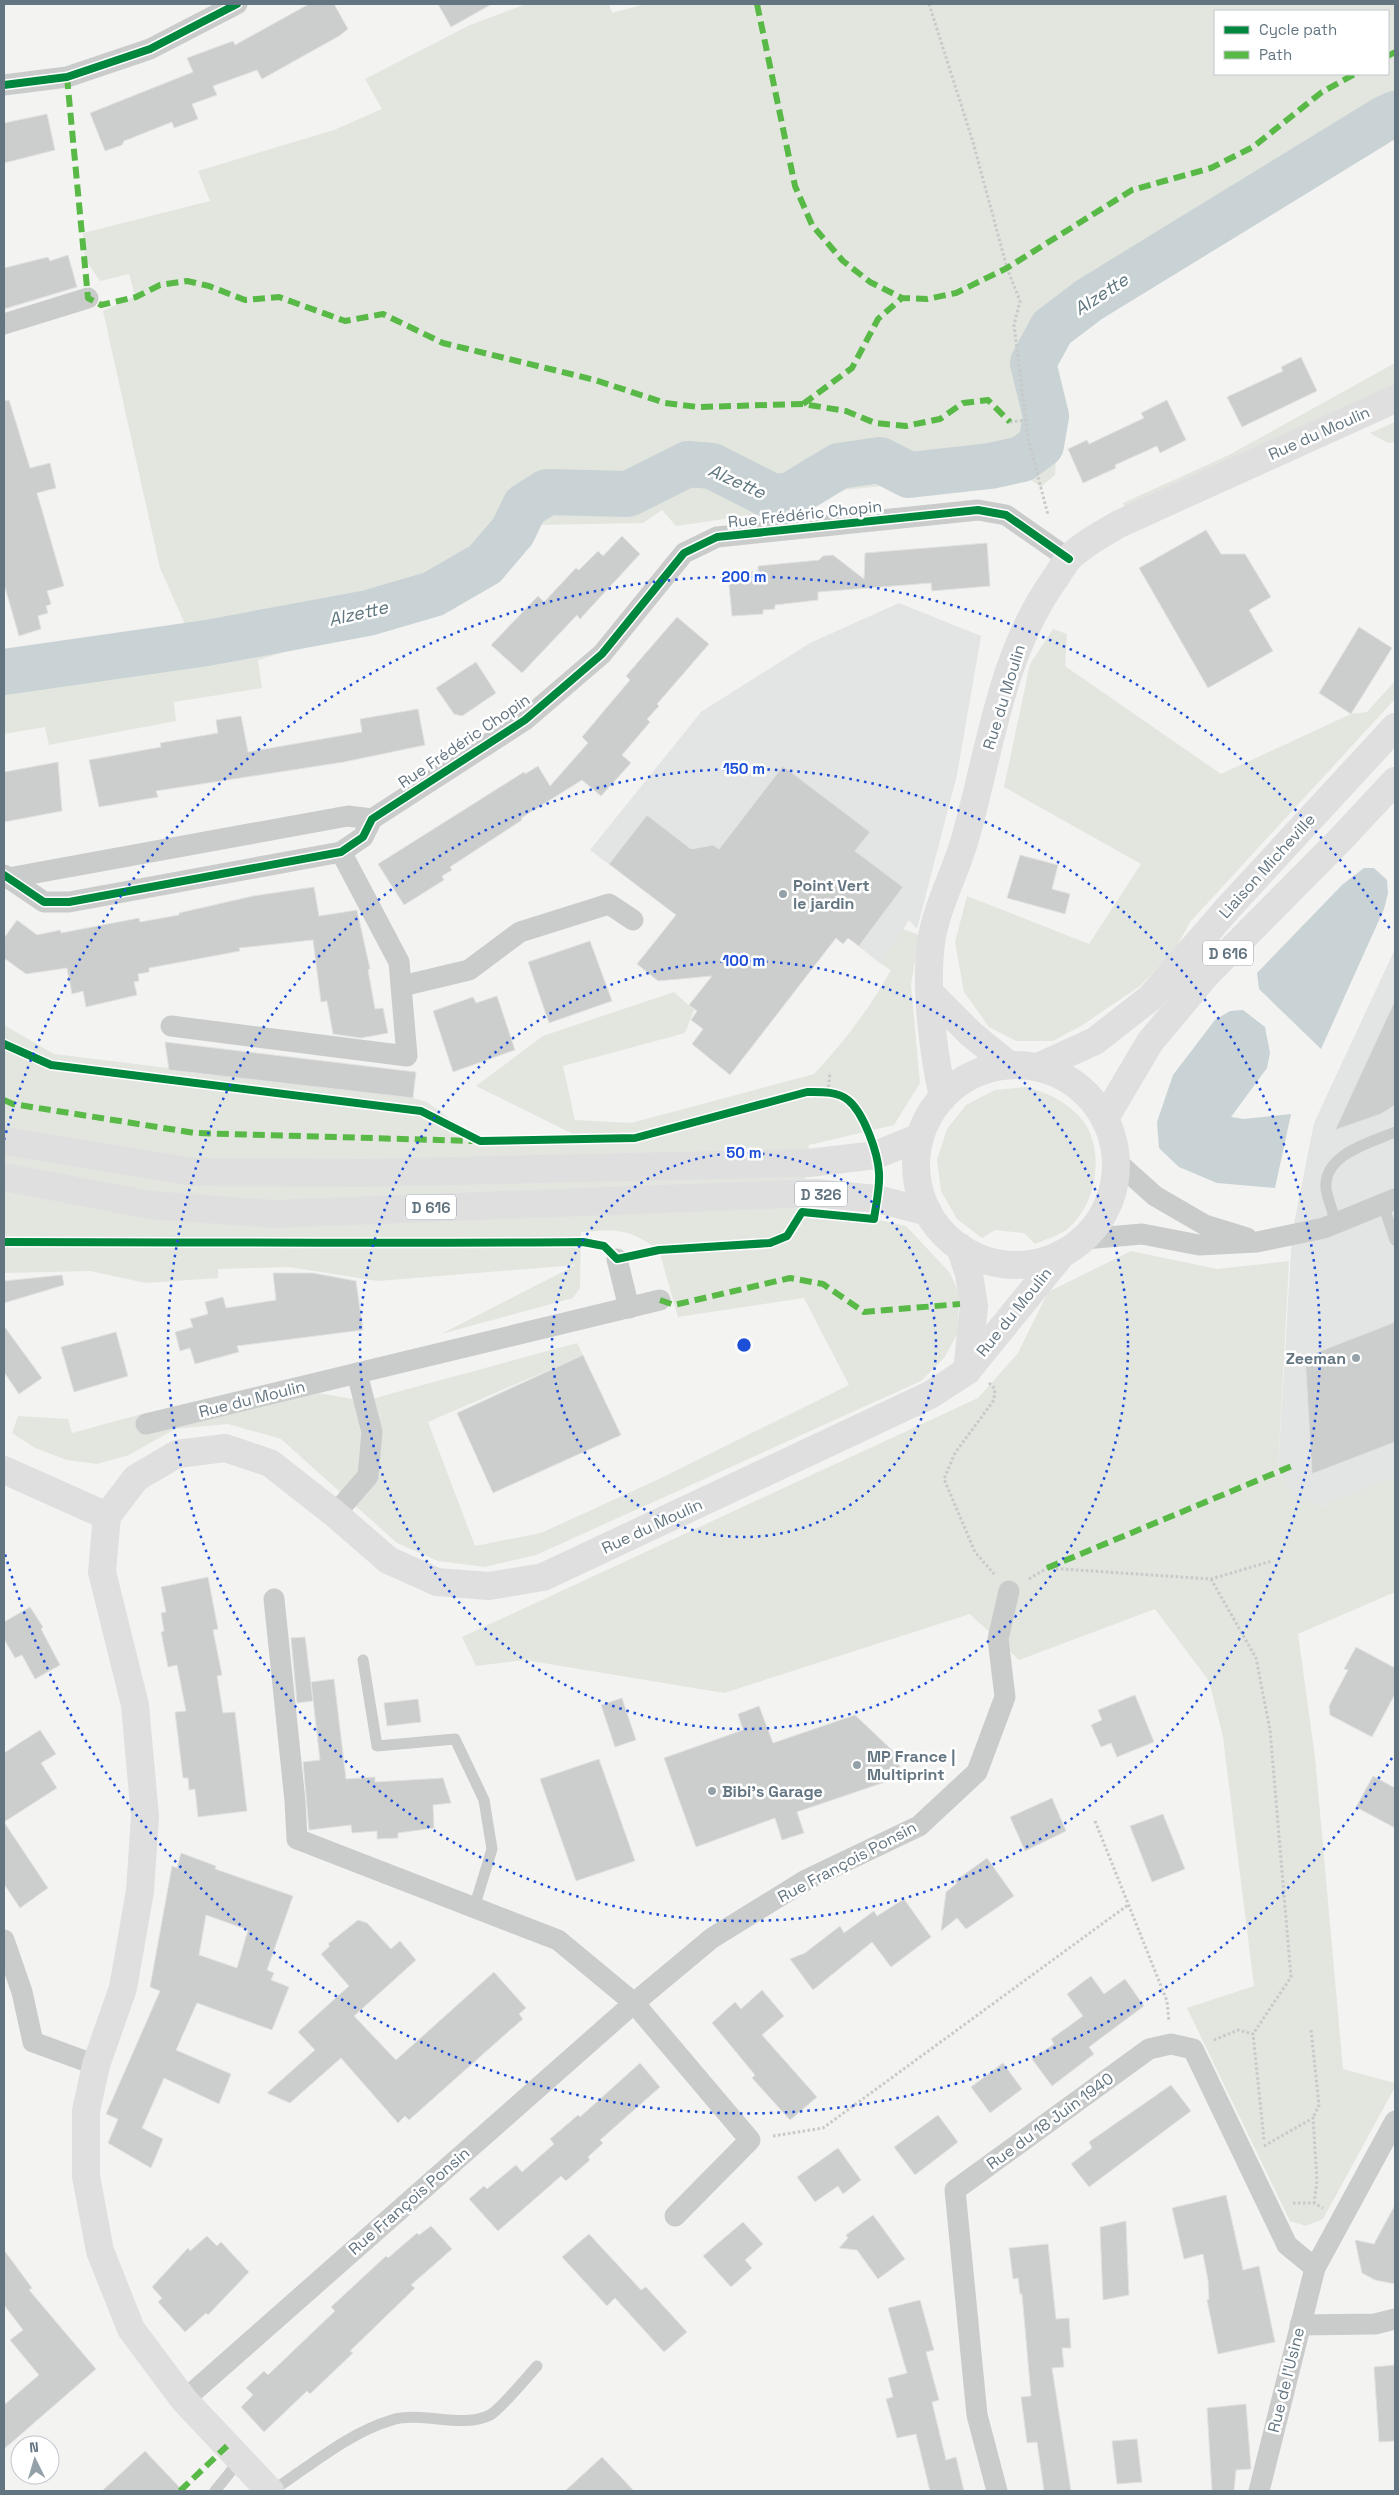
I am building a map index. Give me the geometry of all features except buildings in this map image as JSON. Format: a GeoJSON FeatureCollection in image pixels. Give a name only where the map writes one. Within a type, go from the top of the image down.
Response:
{"type":"FeatureCollection","features":[{"type":"Feature","properties":{"kind":"main road","name":"Rue du Moulin"},"geometry":{"type":"LineString","coordinates":[[943,1097],[934,1054],[931,943],[941,905],[964,840],[1005,681],[1022,638],[1041,598],[1069,559],[1090,542],[1119,524],[1395,399]]}},
{"type":"Feature","properties":{"kind":"main road","name":"Liaison Micheville"},"geometry":{"type":"LineString","coordinates":[[1038,1067],[1095,1041],[1150,998],[1228,908],[1395,727]]}},
{"type":"Feature","properties":{"kind":"main road","name":"Liaison Micheville"},"geometry":{"type":"LineString","coordinates":[[1105,1118],[1150,1042],[1206,975],[1339,841],[1395,781]]}},
{"type":"Feature","properties":{"kind":"main road"},"geometry":{"type":"LineString","coordinates":[[931,994],[971,1034],[1009,1065]]}},
{"type":"Feature","properties":{"kind":"main road"},"geometry":{"type":"LineString","coordinates":[[1009,1065],[1038,1067],[1065,1077],[1088,1095],[1105,1118],[1113,1140],[1117,1162],[1113,1190],[1102,1216],[1084,1239],[1062,1254],[1033,1264],[1002,1264],[972,1255],[960,1247],[940,1228],[928,1212],[920,1191],[916,1164],[920,1137],[929,1116],[943,1097],[962,1081],[984,1070],[1009,1065]]}},
{"type":"Feature","properties":{"kind":"main road","name":"D 616"},"geometry":{"type":"LineString","coordinates":[[4,1141],[194,1172],[364,1173],[809,1163],[876,1155],[920,1137]]}},
{"type":"Feature","properties":{"kind":"main road","name":"D 616"},"geometry":{"type":"LineString","coordinates":[[4,1177],[150,1206],[274,1214],[712,1195]]}},
{"type":"Feature","properties":{"kind":"main road","name":"D 326"},"geometry":{"type":"LineString","coordinates":[[712,1195],[814,1193],[877,1199],[928,1212]]}},
{"type":"Feature","properties":{"kind":"main road","name":"Rue du Moulin"},"geometry":{"type":"LineString","coordinates":[[960,1247],[969,1274],[980,1373]]}},
{"type":"Feature","properties":{"kind":"main road","name":"Rue du Moulin"},"geometry":{"type":"LineString","coordinates":[[107,1516],[136,1478],[177,1454],[225,1448],[270,1462],[335,1514],[388,1560],[438,1582],[489,1586],[543,1577],[980,1373],[1062,1254]]}},
{"type":"Feature","properties":{"kind":"main road"},"geometry":{"type":"LineString","coordinates":[[4,1470],[107,1516],[102,1572],[135,1705],[145,1817],[140,1891],[123,1988],[96,2065],[86,2112],[86,2176],[100,2251],[131,2329],[184,2400],[271,2491]]}},
{"type":"Feature","properties":{"kind":"street"},"geometry":{"type":"LineString","coordinates":[[4,85],[67,77],[150,49],[237,4]]}},
{"type":"Feature","properties":{"kind":"street"},"geometry":{"type":"LineString","coordinates":[[4,324],[88,298]]}},
{"type":"Feature","properties":{"kind":"street","name":"Rue Frédéric Chopin"},"geometry":{"type":"LineString","coordinates":[[6,876],[44,902],[69,902],[341,852],[363,837],[372,819],[525,720],[602,654],[684,552],[717,537],[978,510],[1006,515],[1036,533],[1069,559]]}},
{"type":"Feature","properties":{"kind":"street","name":"Rue Frédéric Chopin"},"geometry":{"type":"LineString","coordinates":[[6,876],[348,816],[372,819]]}},
{"type":"Feature","properties":{"kind":"street"},"geometry":{"type":"LineString","coordinates":[[171,1026],[407,1056],[402,986],[398,962],[341,852]]}},
{"type":"Feature","properties":{"kind":"street"},"geometry":{"type":"LineString","coordinates":[[402,986],[469,970],[520,932],[609,904],[633,920]]}},
{"type":"Feature","properties":{"kind":"street"},"geometry":{"type":"LineString","coordinates":[[1117,1162],[1156,1196],[1197,1220],[1257,1242]]}},
{"type":"Feature","properties":{"kind":"street"},"geometry":{"type":"LineString","coordinates":[[1084,1239],[1142,1234],[1200,1245],[1257,1242],[1324,1228],[1389,1202]]}},
{"type":"Feature","properties":{"kind":"street"},"geometry":{"type":"LineString","coordinates":[[617,1259],[629,1308]]}},
{"type":"Feature","properties":{"kind":"street","name":"Rue du Moulin"},"geometry":{"type":"LineString","coordinates":[[146,1424],[660,1300]]}},
{"type":"Feature","properties":{"kind":"street"},"geometry":{"type":"LineString","coordinates":[[335,1514],[368,1476],[372,1432],[357,1374]]}},
{"type":"Feature","properties":{"kind":"street","name":"Rue François Ponsin"},"geometry":{"type":"LineString","coordinates":[[184,2400],[634,2003],[712,1938],[806,1880],[919,1826],[977,1772],[1005,1697],[998,1639],[1009,1591]]}},
{"type":"Feature","properties":{"kind":"street"},"geometry":{"type":"LineString","coordinates":[[274,1599],[295,1801],[297,1839],[558,1940],[634,2003],[750,2140],[675,2216]]}},
{"type":"Feature","properties":{"kind":"street"},"geometry":{"type":"LineString","coordinates":[[4,1940],[22,1992],[33,2042],[96,2065]]}},
{"type":"Feature","properties":{"kind":"street","name":"Rue du 18 Juin 1940"},"geometry":{"type":"LineString","coordinates":[[997,2491],[977,2416],[955,2190],[1149,2049],[1171,2044],[1193,2049]]}},
{"type":"Feature","properties":{"kind":"street"},"geometry":{"type":"LineString","coordinates":[[1193,2049],[1268,2209],[1287,2245],[1315,2268]]}},
{"type":"Feature","properties":{"kind":"street","name":"Rue de l'Usine"},"geometry":{"type":"LineString","coordinates":[[1259,2491],[1315,2268],[1343,2220],[1395,2121]]}},
{"type":"Feature","properties":{"kind":"street"},"geometry":{"type":"LineString","coordinates":[[1300,2325],[1375,2324],[1395,2319]]}},
{"type":"Feature","properties":{"kind":"lane"},"geometry":{"type":"LineString","coordinates":[[1336,1223],[1326,1189],[1327,1175],[1336,1160],[1395,1132]]}},
{"type":"Feature","properties":{"kind":"lane"},"geometry":{"type":"LineString","coordinates":[[1389,1202],[1395,1240]]}},
{"type":"Feature","properties":{"kind":"lane"},"geometry":{"type":"LineString","coordinates":[[363,1660],[377,1746],[455,1739],[484,1800],[492,1849],[474,1908]]}},
{"type":"Feature","properties":{"kind":"lane"},"geometry":{"type":"LineString","coordinates":[[271,2491],[362,2430],[394,2419],[425,2417],[469,2420],[490,2415],[537,2366]]}},
{"type":"Feature","properties":{"kind":"lane"},"geometry":{"type":"LineString","coordinates":[[215,2491],[240,2460]]}},
{"type":"Feature","properties":{"kind":"path"},"geometry":{"type":"LineString","coordinates":[[928,4],[973,142],[1007,268],[1020,301],[1014,325],[1028,438],[1048,515],[1036,533]]}},
{"type":"Feature","properties":{"kind":"path"},"geometry":{"type":"LineString","coordinates":[[1010,422],[1026,420]]}},
{"type":"Feature","properties":{"kind":"path"},"geometry":{"type":"LineString","coordinates":[[828,1092],[830,1072]]}},
{"type":"Feature","properties":{"kind":"path"},"geometry":{"type":"LineString","coordinates":[[980,1373],[995,1389],[994,1400],[955,1453],[944,1479],[975,1552],[1009,1591]]}},
{"type":"Feature","properties":{"kind":"path"},"geometry":{"type":"LineString","coordinates":[[1047,1568],[1211,1579],[1272,1561]]}},
{"type":"Feature","properties":{"kind":"path"},"geometry":{"type":"LineString","coordinates":[[1211,1579],[1256,1658],[1270,1730],[1291,1977],[1253,2034],[1265,2146]]}},
{"type":"Feature","properties":{"kind":"path"},"geometry":{"type":"LineString","coordinates":[[1095,1821],[1167,2001],[1171,2044]]}},
{"type":"Feature","properties":{"kind":"path"},"geometry":{"type":"LineString","coordinates":[[750,2140],[823,2128],[1128,1905]]}},
{"type":"Feature","properties":{"kind":"path"},"geometry":{"type":"LineString","coordinates":[[1193,2049],[1238,2030],[1253,2034]]}},
{"type":"Feature","properties":{"kind":"path"},"geometry":{"type":"LineString","coordinates":[[1311,2030],[1319,2105],[1313,2118],[1317,2181],[1314,2202]]}},
{"type":"Feature","properties":{"kind":"path"},"geometry":{"type":"LineString","coordinates":[[1245,2158],[1313,2118]]}},
{"type":"Feature","properties":{"kind":"path"},"geometry":{"type":"LineString","coordinates":[[1268,2209],[1301,2201],[1314,2202],[1343,2220]]}},
{"type":"Feature","properties":{"kind":"shaded area"},"geometry":{"type":"Polygon","coordinates":[[[526,4],[609,4],[612,13],[645,4],[1395,4],[1395,122],[1173,254],[1048,346],[1060,385],[1055,475],[1041,487],[1020,473],[842,490],[787,510],[676,526],[662,510],[643,523],[537,525],[445,604],[258,660],[262,688],[174,702],[176,721],[49,745],[45,727],[4,734],[4,665],[188,631],[160,568],[103,311],[135,296],[129,274],[100,281],[85,259],[83,233],[210,201],[198,171],[334,130],[382,109],[365,79],[470,25],[526,4]]]}},
{"type":"Feature","properties":{"kind":"shaded area"},"geometry":{"type":"Polygon","coordinates":[[[1395,363],[1395,386],[1125,508],[1123,503],[1229,455],[1395,363]]]}},
{"type":"Feature","properties":{"kind":"shaded area"},"geometry":{"type":"Polygon","coordinates":[[[1395,422],[1395,442],[1388,443],[1370,433],[1395,422]]]}},
{"type":"Feature","properties":{"kind":"shaded area"},"geometry":{"type":"Polygon","coordinates":[[[899,603],[981,636],[957,775],[917,929],[909,920],[881,964],[848,938],[843,944],[796,909],[749,970],[590,850],[701,712],[810,643],[899,603]]]}},
{"type":"Feature","properties":{"kind":"shaded area"},"geometry":{"type":"Polygon","coordinates":[[[1053,629],[1067,634],[1065,666],[1221,774],[1351,714],[1367,712],[1395,681],[1395,699],[1190,922],[1175,950],[1140,986],[1081,1026],[1053,1041],[1016,1041],[989,1027],[964,992],[955,942],[967,896],[1089,944],[1141,864],[1004,787],[1030,664],[1053,629]]]}},
{"type":"Feature","properties":{"kind":"shaded area"},"geometry":{"type":"Polygon","coordinates":[[[1364,868],[1374,868],[1387,880],[1388,893],[1384,909],[1321,1049],[1259,989],[1257,973],[1343,884],[1364,868]]]}},
{"type":"Feature","properties":{"kind":"shaded area"},"geometry":{"type":"Polygon","coordinates":[[[903,929],[919,935],[911,985],[920,1083],[894,1125],[809,1145],[802,1212],[874,1219],[906,1226],[950,1273],[959,1293],[958,1333],[944,1358],[921,1381],[536,1555],[485,1567],[438,1561],[397,1543],[281,1439],[228,1424],[175,1429],[129,1455],[97,1464],[67,1460],[35,1448],[12,1433],[18,1416],[68,1419],[72,1433],[142,1414],[146,1424],[318,1393],[364,1401],[577,1343],[583,1355],[428,1422],[475,1546],[541,1533],[659,1479],[849,1385],[804,1298],[678,1317],[659,1250],[639,1237],[622,1232],[604,1230],[581,1232],[580,1288],[573,1298],[441,1334],[576,1265],[378,1281],[289,1267],[218,1269],[218,1278],[146,1283],[90,1271],[4,1273],[4,1025],[54,1054],[413,1098],[427,1102],[480,1141],[583,1139],[476,1086],[543,1036],[674,992],[694,1010],[685,1033],[563,1066],[575,1120],[631,1123],[814,1074],[856,1024],[883,984],[891,970],[881,964],[903,929]]]}},
{"type":"Feature","properties":{"kind":"shaded area"},"geometry":{"type":"Polygon","coordinates":[[[1395,949],[1395,1476],[1323,1506],[1293,1496],[1278,1471],[1292,1234],[1314,1123],[1395,949]]]}},
{"type":"Feature","properties":{"kind":"shaded area"},"geometry":{"type":"Polygon","coordinates":[[[1243,1010],[1265,1027],[1270,1053],[1267,1068],[1231,1117],[1244,1119],[1291,1114],[1275,1188],[1217,1183],[1179,1167],[1159,1148],[1157,1122],[1173,1075],[1215,1020],[1230,1011],[1243,1010]]]}},
{"type":"Feature","properties":{"kind":"shaded area"},"geometry":{"type":"Polygon","coordinates":[[[1026,1087],[1061,1101],[1079,1116],[1088,1129],[1094,1144],[1096,1160],[1091,1194],[1075,1222],[1063,1232],[1053,1237],[1035,1244],[1024,1233],[995,1230],[982,1238],[957,1219],[941,1191],[937,1160],[947,1129],[966,1105],[995,1090],[1026,1087]]]}},
{"type":"Feature","properties":{"kind":"shaded area"},"geometry":{"type":"Polygon","coordinates":[[[1131,1251],[1217,1269],[1289,1261],[1278,1471],[1293,1496],[1323,1506],[1395,1476],[1395,1592],[1298,1634],[1315,1757],[1343,2069],[1395,2083],[1395,2087],[1323,2219],[1306,2226],[1290,2221],[1187,2008],[1254,1986],[1223,1737],[1209,1681],[1155,1609],[1019,1660],[970,1614],[724,1693],[525,1660],[476,1666],[462,1637],[978,1398],[1018,1353],[1048,1292],[1131,1251]]]}},
{"type":"Feature","properties":{"kind":"waterway","name":"Alzette"},"geometry":{"type":"LineString","coordinates":[[4,672],[207,643],[368,613],[433,594],[485,564],[513,531],[525,506],[547,492],[628,494],[688,464],[712,466],[773,497],[791,495],[839,466],[880,460],[909,475],[990,466],[1022,459],[1041,445],[1046,416],[1033,363],[1052,328],[1089,300],[1395,114]]}},
{"type":"Feature","properties":{"kind":"marked path"},"geometry":{"type":"LineString","coordinates":[[757,4],[795,186],[812,225],[843,261],[870,282],[902,298],[927,299],[956,293],[1007,268],[1132,190],[1211,168],[1253,147],[1322,92],[1353,75]]}},
{"type":"Feature","properties":{"kind":"marked path"},"geometry":{"type":"LineString","coordinates":[[1389,55],[1395,52]]}},
{"type":"Feature","properties":{"kind":"marked path"},"geometry":{"type":"LineString","coordinates":[[67,77],[88,298],[101,305],[136,297],[160,285],[187,281],[209,286],[245,300],[279,297],[345,321],[383,314],[443,343],[595,380],[665,403],[698,407],[803,404],[846,411],[875,423],[906,426],[940,419],[963,403],[988,400],[1010,422]]}},
{"type":"Feature","properties":{"kind":"marked path"},"geometry":{"type":"LineString","coordinates":[[803,404],[852,368],[878,319],[902,298]]}},
{"type":"Feature","properties":{"kind":"marked path"},"geometry":{"type":"LineString","coordinates":[[4,1100],[13,1104],[195,1133],[473,1141]]}},
{"type":"Feature","properties":{"kind":"marked path"},"geometry":{"type":"LineString","coordinates":[[660,1300],[674,1305],[790,1278],[823,1284],[864,1312],[960,1304]]}},
{"type":"Feature","properties":{"kind":"marked path"},"geometry":{"type":"LineString","coordinates":[[1047,1568],[1292,1466]]}},
{"type":"Feature","properties":{"kind":"marked path"},"geometry":{"type":"LineString","coordinates":[[180,2491],[227,2446]]}},
{"type":"Feature","properties":{"kind":"cycle path"},"geometry":{"type":"LineString","coordinates":[[4,85],[67,77],[150,49],[237,4]]}},
{"type":"Feature","properties":{"kind":"cycle path"},"geometry":{"type":"LineString","coordinates":[[4,875],[44,902],[69,902],[341,852],[363,837],[372,819],[525,720],[602,654],[684,553],[717,537],[978,510],[1006,515],[1069,559]]}},
{"type":"Feature","properties":{"kind":"cycle path"},"geometry":{"type":"LineString","coordinates":[[4,1044],[51,1065],[421,1111],[480,1141],[635,1138],[807,1092],[828,1093],[839,1095],[848,1100],[865,1124],[873,1145],[879,1179],[874,1219],[802,1212],[787,1236],[770,1243],[659,1250],[617,1259],[604,1246],[583,1242],[4,1242]]}},
{"type":"Feature","properties":{"kind":"place","name":"Point Vert le jardin"},"geometry":{"type":"Point","coordinates":[783,894]}},
{"type":"Feature","properties":{"kind":"place","name":"Zeeman"},"geometry":{"type":"Point","coordinates":[1356,1358]}},
{"type":"Feature","properties":{"kind":"place","name":"MP France | Multiprint"},"geometry":{"type":"Point","coordinates":[857,1765]}},
{"type":"Feature","properties":{"kind":"place","name":"Bibi's Garage"},"geometry":{"type":"Point","coordinates":[712,1791]}}]}
